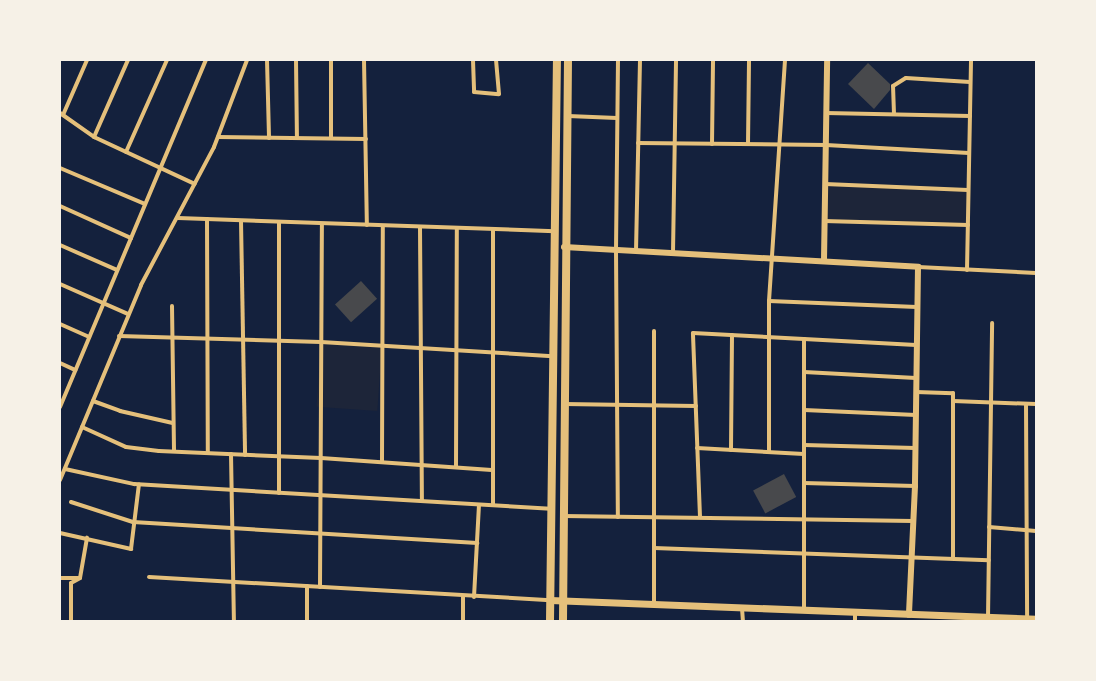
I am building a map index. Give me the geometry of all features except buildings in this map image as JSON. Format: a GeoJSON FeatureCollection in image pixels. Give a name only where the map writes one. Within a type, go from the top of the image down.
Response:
{"type":"FeatureCollection","features":[{"type":"Feature","properties":{"kind":"main road"},"geometry":{"type":"LineString","coordinates":[[550,621],[556,60]]}},
{"type":"Feature","properties":{"kind":"main road"},"geometry":{"type":"LineString","coordinates":[[563,621],[564,247],[568,60]]}},
{"type":"Feature","properties":{"kind":"main road"},"geometry":{"type":"LineString","coordinates":[[550,600],[1036,619]]}},
{"type":"Feature","properties":{"kind":"street"},"geometry":{"type":"LineString","coordinates":[[87,60],[62,114],[94,137],[195,184]]}},
{"type":"Feature","properties":{"kind":"street"},"geometry":{"type":"LineString","coordinates":[[94,137],[128,60]]}},
{"type":"Feature","properties":{"kind":"street"},"geometry":{"type":"LineString","coordinates":[[126,152],[167,60]]}},
{"type":"Feature","properties":{"kind":"street"},"geometry":{"type":"LineString","coordinates":[[60,407],[61,401],[206,60]]}},
{"type":"Feature","properties":{"kind":"street"},"geometry":{"type":"LineString","coordinates":[[60,480],[128,314],[141,285],[178,218],[218,137],[247,60]]}},
{"type":"Feature","properties":{"kind":"street"},"geometry":{"type":"LineString","coordinates":[[267,60],[269,138]]}},
{"type":"Feature","properties":{"kind":"street"},"geometry":{"type":"LineString","coordinates":[[296,60],[297,138]]}},
{"type":"Feature","properties":{"kind":"street"},"geometry":{"type":"LineString","coordinates":[[331,60],[331,138]]}},
{"type":"Feature","properties":{"kind":"street"},"geometry":{"type":"LineString","coordinates":[[364,60],[367,225]]}},
{"type":"Feature","properties":{"kind":"street"},"geometry":{"type":"LineString","coordinates":[[473,60],[474,92],[499,94],[496,60]]}},
{"type":"Feature","properties":{"kind":"street"},"geometry":{"type":"LineString","coordinates":[[618,60],[616,250],[618,517]]}},
{"type":"Feature","properties":{"kind":"street"},"geometry":{"type":"LineString","coordinates":[[636,251],[640,60]]}},
{"type":"Feature","properties":{"kind":"street"},"geometry":{"type":"LineString","coordinates":[[674,253],[676,60]]}},
{"type":"Feature","properties":{"kind":"street"},"geometry":{"type":"LineString","coordinates":[[712,144],[713,60]]}},
{"type":"Feature","properties":{"kind":"street"},"geometry":{"type":"LineString","coordinates":[[748,144],[749,60]]}},
{"type":"Feature","properties":{"kind":"street"},"geometry":{"type":"LineString","coordinates":[[769,452],[769,301],[785,60]]}},
{"type":"Feature","properties":{"kind":"street"},"geometry":{"type":"LineString","coordinates":[[824,260],[827,60]]}},
{"type":"Feature","properties":{"kind":"street"},"geometry":{"type":"LineString","coordinates":[[967,270],[971,60]]}},
{"type":"Feature","properties":{"kind":"street"},"geometry":{"type":"LineString","coordinates":[[894,114],[893,86],[906,78],[970,82]]}},
{"type":"Feature","properties":{"kind":"street"},"geometry":{"type":"LineString","coordinates":[[826,113],[970,116]]}},
{"type":"Feature","properties":{"kind":"street"},"geometry":{"type":"LineString","coordinates":[[567,116],[618,118]]}},
{"type":"Feature","properties":{"kind":"street"},"geometry":{"type":"LineString","coordinates":[[218,137],[366,139]]}},
{"type":"Feature","properties":{"kind":"street"},"geometry":{"type":"LineString","coordinates":[[638,142],[826,145],[969,153]]}},
{"type":"Feature","properties":{"kind":"street"},"geometry":{"type":"LineString","coordinates":[[60,168],[145,204]]}},
{"type":"Feature","properties":{"kind":"street"},"geometry":{"type":"LineString","coordinates":[[825,184],[968,190]]}},
{"type":"Feature","properties":{"kind":"street"},"geometry":{"type":"LineString","coordinates":[[60,206],[131,238]]}},
{"type":"Feature","properties":{"kind":"street"},"geometry":{"type":"LineString","coordinates":[[178,218],[555,231]]}},
{"type":"Feature","properties":{"kind":"street"},"geometry":{"type":"LineString","coordinates":[[207,219],[208,453]]}},
{"type":"Feature","properties":{"kind":"street"},"geometry":{"type":"LineString","coordinates":[[241,221],[245,455]]}},
{"type":"Feature","properties":{"kind":"street"},"geometry":{"type":"LineString","coordinates":[[824,221],[968,225]]}},
{"type":"Feature","properties":{"kind":"street"},"geometry":{"type":"LineString","coordinates":[[279,222],[279,493]]}},
{"type":"Feature","properties":{"kind":"street"},"geometry":{"type":"LineString","coordinates":[[320,587],[322,224]]}},
{"type":"Feature","properties":{"kind":"street"},"geometry":{"type":"LineString","coordinates":[[382,462],[383,226]]}},
{"type":"Feature","properties":{"kind":"street"},"geometry":{"type":"LineString","coordinates":[[420,227],[422,501]]}},
{"type":"Feature","properties":{"kind":"street"},"geometry":{"type":"LineString","coordinates":[[456,467],[457,228]]}},
{"type":"Feature","properties":{"kind":"street"},"geometry":{"type":"LineString","coordinates":[[493,229],[493,506]]}},
{"type":"Feature","properties":{"kind":"street"},"geometry":{"type":"LineString","coordinates":[[60,245],[117,270]]}},
{"type":"Feature","properties":{"kind":"street"},"geometry":{"type":"LineString","coordinates":[[564,247],[824,260],[918,267],[1036,273]]}},
{"type":"Feature","properties":{"kind":"street"},"geometry":{"type":"LineString","coordinates":[[909,614],[915,486],[918,267]]}},
{"type":"Feature","properties":{"kind":"street"},"geometry":{"type":"LineString","coordinates":[[60,284],[128,314]]}},
{"type":"Feature","properties":{"kind":"street"},"geometry":{"type":"LineString","coordinates":[[769,301],[917,307]]}},
{"type":"Feature","properties":{"kind":"street"},"geometry":{"type":"LineString","coordinates":[[172,306],[174,451]]}},
{"type":"Feature","properties":{"kind":"street"},"geometry":{"type":"LineString","coordinates":[[988,618],[992,323]]}},
{"type":"Feature","properties":{"kind":"street"},"geometry":{"type":"LineString","coordinates":[[60,324],[89,337]]}},
{"type":"Feature","properties":{"kind":"street"},"geometry":{"type":"LineString","coordinates":[[654,331],[654,604]]}},
{"type":"Feature","properties":{"kind":"street"},"geometry":{"type":"LineString","coordinates":[[700,517],[693,333],[916,345]]}},
{"type":"Feature","properties":{"kind":"street"},"geometry":{"type":"LineString","coordinates":[[731,450],[732,335]]}},
{"type":"Feature","properties":{"kind":"street"},"geometry":{"type":"LineString","coordinates":[[120,336],[321,342],[553,356]]}},
{"type":"Feature","properties":{"kind":"street"},"geometry":{"type":"LineString","coordinates":[[804,339],[804,610]]}},
{"type":"Feature","properties":{"kind":"street"},"geometry":{"type":"LineString","coordinates":[[60,363],[75,370]]}},
{"type":"Feature","properties":{"kind":"street"},"geometry":{"type":"LineString","coordinates":[[804,372],[916,378]]}},
{"type":"Feature","properties":{"kind":"street"},"geometry":{"type":"LineString","coordinates":[[916,392],[953,393],[953,558]]}},
{"type":"Feature","properties":{"kind":"street"},"geometry":{"type":"LineString","coordinates":[[93,401],[120,411],[174,423]]}},
{"type":"Feature","properties":{"kind":"street"},"geometry":{"type":"LineString","coordinates":[[952,401],[1036,404]]}},
{"type":"Feature","properties":{"kind":"street"},"geometry":{"type":"LineString","coordinates":[[564,404],[696,406]]}},
{"type":"Feature","properties":{"kind":"street"},"geometry":{"type":"LineString","coordinates":[[1026,404],[1027,619]]}},
{"type":"Feature","properties":{"kind":"street"},"geometry":{"type":"LineString","coordinates":[[804,410],[916,416]]}},
{"type":"Feature","properties":{"kind":"street"},"geometry":{"type":"LineString","coordinates":[[82,427],[126,447],[208,453],[321,458],[492,470]]}},
{"type":"Feature","properties":{"kind":"street"},"geometry":{"type":"LineString","coordinates":[[804,445],[915,448]]}},
{"type":"Feature","properties":{"kind":"street"},"geometry":{"type":"LineString","coordinates":[[697,448],[804,454]]}},
{"type":"Feature","properties":{"kind":"street"},"geometry":{"type":"LineString","coordinates":[[232,454],[231,527],[234,581],[234,621]]}},
{"type":"Feature","properties":{"kind":"street"},"geometry":{"type":"LineString","coordinates":[[65,469],[139,484],[550,509]]}},
{"type":"Feature","properties":{"kind":"street"},"geometry":{"type":"LineString","coordinates":[[804,483],[915,486]]}},
{"type":"Feature","properties":{"kind":"street"},"geometry":{"type":"LineString","coordinates":[[60,533],[132,549],[133,522],[139,484]]}},
{"type":"Feature","properties":{"kind":"street"},"geometry":{"type":"LineString","coordinates":[[71,502],[133,522],[320,532],[477,543]]}},
{"type":"Feature","properties":{"kind":"street"},"geometry":{"type":"LineString","coordinates":[[474,597],[479,505]]}},
{"type":"Feature","properties":{"kind":"street"},"geometry":{"type":"LineString","coordinates":[[563,516],[804,518],[913,521]]}},
{"type":"Feature","properties":{"kind":"street"},"geometry":{"type":"LineString","coordinates":[[989,527],[1036,530]]}},
{"type":"Feature","properties":{"kind":"street"},"geometry":{"type":"LineString","coordinates":[[80,578],[86,538]]}},
{"type":"Feature","properties":{"kind":"street"},"geometry":{"type":"LineString","coordinates":[[654,548],[912,556],[989,560]]}},
{"type":"Feature","properties":{"kind":"street"},"geometry":{"type":"LineString","coordinates":[[148,576],[474,597],[550,600]]}},
{"type":"Feature","properties":{"kind":"street"},"geometry":{"type":"LineString","coordinates":[[60,578],[80,578]]}},
{"type":"Feature","properties":{"kind":"street"},"geometry":{"type":"LineString","coordinates":[[71,621],[71,583],[80,578]]}},
{"type":"Feature","properties":{"kind":"street"},"geometry":{"type":"LineString","coordinates":[[307,586],[307,621]]}},
{"type":"Feature","properties":{"kind":"street"},"geometry":{"type":"LineString","coordinates":[[463,596],[463,621]]}},
{"type":"Feature","properties":{"kind":"street"},"geometry":{"type":"LineString","coordinates":[[742,608],[743,621]]}},
{"type":"Feature","properties":{"kind":"street"},"geometry":{"type":"LineString","coordinates":[[855,612],[855,621]]}},
{"type":"Feature","properties":{"kind":"shaded area"},"geometry":{"type":"Polygon","coordinates":[[[825,184],[968,189],[967,226],[824,221],[825,184]]]}},
{"type":"Feature","properties":{"kind":"shaded area"},"geometry":{"type":"Polygon","coordinates":[[[321,342],[382,346],[377,411],[316,407],[321,342]]]}}]}
